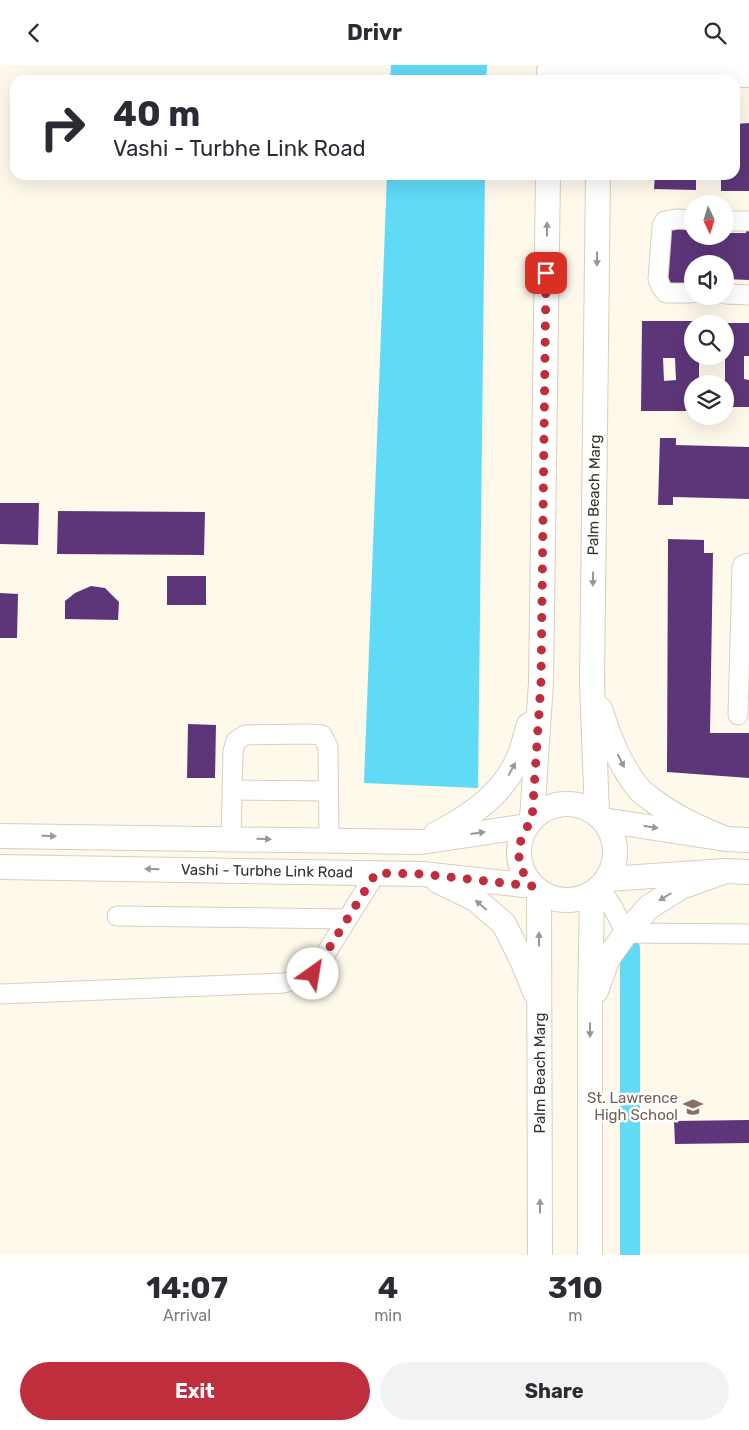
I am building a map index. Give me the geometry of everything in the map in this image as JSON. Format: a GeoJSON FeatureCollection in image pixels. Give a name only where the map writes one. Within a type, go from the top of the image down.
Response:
{"type":"FeatureCollection","features":[{"type":"Feature","properties":{"kind":"main road"},"geometry":{"type":"LineString","coordinates":[[549,72],[749,75]]}},
{"type":"Feature","properties":{"kind":"main road"},"geometry":{"type":"LineString","coordinates":[[548,180],[541,682],[529,823],[520,841],[519,857],[523,873],[536,889],[555,899],[564,900],[581,899],[600,887],[615,864],[616,848],[612,833],[600,817]]}},
{"type":"Feature","properties":{"kind":"main road","name":"Palm Beach Marg"},"geometry":{"type":"LineString","coordinates":[[598,180],[592,683],[600,817]]}},
{"type":"Feature","properties":{"kind":"main road"},"geometry":{"type":"LineString","coordinates":[[421,842],[458,823],[485,804],[507,779],[521,753],[541,682]]}},
{"type":"Feature","properties":{"kind":"main road"},"geometry":{"type":"LineString","coordinates":[[592,683],[608,735],[624,767],[640,790],[663,809],[688,823],[726,839]]}},
{"type":"Feature","properties":{"kind":"main road"},"geometry":{"type":"LineString","coordinates":[[529,823],[544,810],[560,805],[575,805],[583,807],[600,817],[726,839],[749,840]]}},
{"type":"Feature","properties":{"kind":"main road","name":"Vashi - Turbhe Link Road"},"geometry":{"type":"LineString","coordinates":[[0,835],[421,842],[529,823]]}},
{"type":"Feature","properties":{"kind":"main road","name":"Vashi - Turbhe Link Road"},"geometry":{"type":"LineString","coordinates":[[0,867],[422,874],[536,889]]}},
{"type":"Feature","properties":{"kind":"main road"},"geometry":{"type":"LineString","coordinates":[[600,887],[737,872]]}},
{"type":"Feature","properties":{"kind":"main road"},"geometry":{"type":"LineString","coordinates":[[590,1006],[608,958],[626,933],[649,907],[681,887],[737,872]]}},
{"type":"Feature","properties":{"kind":"main road"},"geometry":{"type":"LineString","coordinates":[[422,874],[475,899],[504,924],[522,960],[540,1006]]}},
{"type":"Feature","properties":{"kind":"main road"},"geometry":{"type":"LineString","coordinates":[[590,1255],[590,1006],[600,887]]}},
{"type":"Feature","properties":{"kind":"main road","name":"Palm Beach Marg"},"geometry":{"type":"LineString","coordinates":[[536,889],[540,1006],[540,1255]]}},
{"type":"Feature","properties":{"kind":"street"},"geometry":{"type":"LineString","coordinates":[[684,219],[665,221],[662,226],[658,279],[666,293],[684,293]]}},
{"type":"Feature","properties":{"kind":"street"},"geometry":{"type":"LineString","coordinates":[[734,221],[749,221]]}},
{"type":"Feature","properties":{"kind":"street"},"geometry":{"type":"LineString","coordinates":[[734,294],[749,295]]}},
{"type":"Feature","properties":{"kind":"street"},"geometry":{"type":"LineString","coordinates":[[738,715],[742,567],[749,563]]}},
{"type":"Feature","properties":{"kind":"street"},"geometry":{"type":"LineString","coordinates":[[231,839],[233,751],[236,741],[244,735],[310,734],[322,735],[328,747],[329,840]]}},
{"type":"Feature","properties":{"kind":"street"},"geometry":{"type":"LineString","coordinates":[[232,791],[328,791]]}},
{"type":"Feature","properties":{"kind":"street"},"geometry":{"type":"LineString","coordinates":[[0,994],[284,983],[313,974],[376,873]]}},
{"type":"Feature","properties":{"kind":"street"},"geometry":{"type":"LineString","coordinates":[[600,887],[626,933],[749,934]]}},
{"type":"Feature","properties":{"kind":"street"},"geometry":{"type":"LineString","coordinates":[[117,916],[347,919]]}},
{"type":"Feature","properties":{"kind":"water"},"geometry":{"type":"Polygon","coordinates":[[[391,65],[487,65],[486,75],[390,75],[391,65]]]}},
{"type":"Feature","properties":{"kind":"water"},"geometry":{"type":"Polygon","coordinates":[[[387,180],[485,180],[478,788],[364,783],[387,180]]]}},
{"type":"Feature","properties":{"kind":"building"},"geometry":{"type":"Polygon","coordinates":[[[749,123],[749,191],[721,191],[721,180],[740,180],[740,124],[749,123]]]}},
{"type":"Feature","properties":{"kind":"building"},"geometry":{"type":"Polygon","coordinates":[[[655,180],[696,180],[696,190],[654,189],[655,180]]]}},
{"type":"Feature","properties":{"kind":"building"},"geometry":{"type":"Polygon","coordinates":[[[668,226],[684,227],[684,245],[734,245],[734,233],[746,233],[746,228],[749,228],[749,280],[734,279],[734,255],[684,255],[684,286],[666,286],[668,226]]]}},
{"type":"Feature","properties":{"kind":"building"},"geometry":{"type":"Polygon","coordinates":[[[642,321],[684,321],[684,365],[699,365],[699,375],[684,375],[684,411],[641,411],[642,321]],[[663,358],[664,381],[676,380],[675,358],[663,358]]]}},
{"type":"Feature","properties":{"kind":"building"},"geometry":{"type":"Polygon","coordinates":[[[734,323],[749,323],[749,356],[744,356],[744,379],[749,380],[749,407],[734,407],[734,375],[725,375],[725,365],[734,365],[734,323]]]}},
{"type":"Feature","properties":{"kind":"building"},"geometry":{"type":"Polygon","coordinates":[[[660,438],[676,438],[676,445],[749,447],[749,499],[673,497],[673,505],[658,505],[660,438]]]}},
{"type":"Feature","properties":{"kind":"building"},"geometry":{"type":"Polygon","coordinates":[[[0,503],[39,503],[38,545],[0,544],[0,503]]]}},
{"type":"Feature","properties":{"kind":"building"},"geometry":{"type":"Polygon","coordinates":[[[58,511],[205,512],[204,555],[57,554],[58,511]]]}},
{"type":"Feature","properties":{"kind":"building"},"geometry":{"type":"Polygon","coordinates":[[[668,539],[704,540],[704,553],[713,553],[710,733],[749,733],[749,778],[667,772],[668,539]]]}},
{"type":"Feature","properties":{"kind":"building"},"geometry":{"type":"Polygon","coordinates":[[[167,576],[206,576],[206,605],[167,605],[167,576]]]}},
{"type":"Feature","properties":{"kind":"building"},"geometry":{"type":"Polygon","coordinates":[[[91,586],[105,588],[119,602],[118,620],[65,619],[65,601],[75,593],[91,586]]]}},
{"type":"Feature","properties":{"kind":"building"},"geometry":{"type":"Polygon","coordinates":[[[0,593],[18,594],[17,638],[0,638],[0,593]]]}},
{"type":"Feature","properties":{"kind":"building"},"geometry":{"type":"Polygon","coordinates":[[[188,724],[216,725],[215,778],[187,778],[188,724]]]}},
{"type":"Feature","properties":{"kind":"building"},"geometry":{"type":"Polygon","coordinates":[[[749,1120],[749,1143],[675,1144],[674,1121],[749,1120]]]}},
{"type":"Feature","properties":{"kind":"waterway"},"geometry":{"type":"LineString","coordinates":[[630,948],[630,1255]]}},
{"type":"Feature","properties":{"kind":"place","name":"St. Lawrence High School"},"geometry":{"type":"Point","coordinates":[693,1107]}},
{"type":"Feature","properties":{"kind":"route"},"geometry":{"type":"LineString","coordinates":[[313,974],[376,873],[422,874],[532,886],[520,865],[519,849],[523,833],[532,820],[541,682],[546,273]]}}]}
